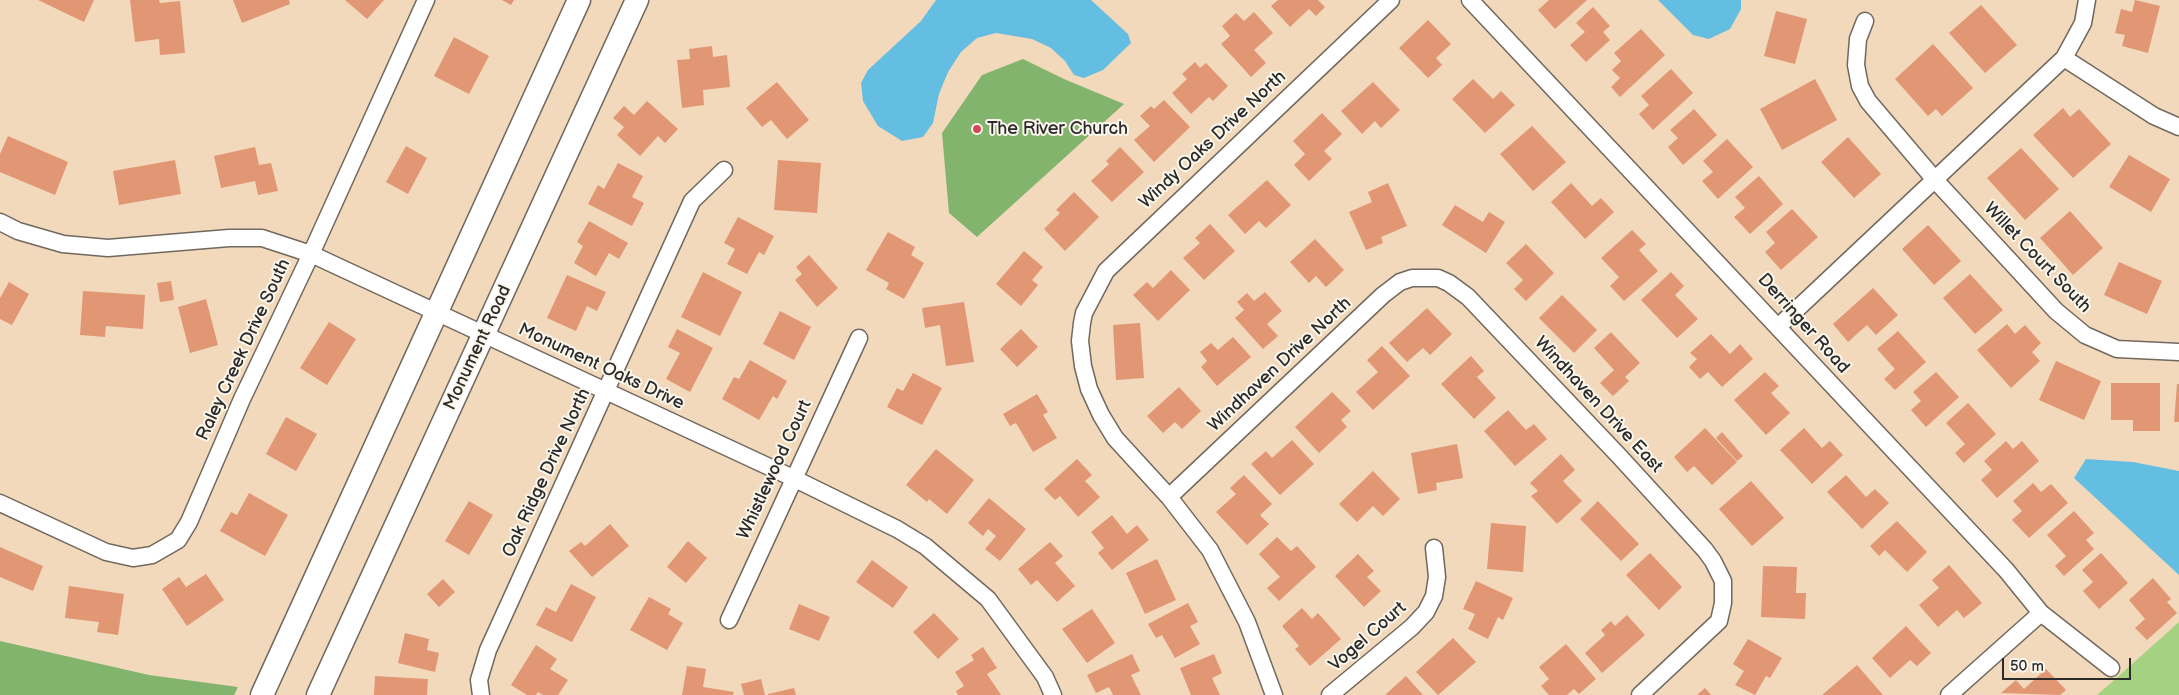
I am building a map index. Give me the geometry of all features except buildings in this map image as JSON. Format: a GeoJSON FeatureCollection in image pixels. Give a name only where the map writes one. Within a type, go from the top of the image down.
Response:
{"type":"FeatureCollection","features":[{"type":"Feature","properties":{"kind":"main road"},"geometry":{"type":"LineString","coordinates":[[262,695],[579,0]]}},
{"type":"Feature","properties":{"kind":"main road","name":"Monument Road"},"geometry":{"type":"LineString","coordinates":[[318,695],[636,0]]}},
{"type":"Feature","properties":{"kind":"street","name":"Raley Creek Drive South"},"geometry":{"type":"LineString","coordinates":[[0,503],[106,552],[133,558],[152,555],[178,540],[189,522],[242,400],[311,254],[426,0]]}},
{"type":"Feature","properties":{"kind":"street","name":"Windy Oaks Drive North"},"geometry":{"type":"LineString","coordinates":[[1274,695],[1246,622],[1210,550],[1168,497],[1115,438],[1101,415],[1089,389],[1083,366],[1080,342],[1082,323],[1084,314],[1106,270],[1391,0]]}},
{"type":"Feature","properties":{"kind":"street","name":"Derringer Road"},"geometry":{"type":"LineString","coordinates":[[1470,0],[1779,326],[1822,377],[2006,570],[2041,613],[2111,668]]}},
{"type":"Feature","properties":{"kind":"street"},"geometry":{"type":"LineString","coordinates":[[1779,326],[2064,58],[2082,23],[2086,0]]}},
{"type":"Feature","properties":{"kind":"street","name":"Willet Court South"},"geometry":{"type":"LineString","coordinates":[[1865,21],[1858,39],[1856,65],[1860,86],[1881,118],[2056,311],[2085,335],[2117,349],[2179,352]]}},
{"type":"Feature","properties":{"kind":"street"},"geometry":{"type":"LineString","coordinates":[[2064,58],[2154,116],[2179,127]]}},
{"type":"Feature","properties":{"kind":"street","name":"Oak Ridge Drive North"},"geometry":{"type":"LineString","coordinates":[[481,695],[479,680],[488,650],[692,201],[724,170]]}},
{"type":"Feature","properties":{"kind":"street","name":"Monument Oaks Drive"},"geometry":{"type":"LineString","coordinates":[[0,222],[18,231],[63,244],[108,248],[229,238],[262,238],[311,254],[793,478],[897,529],[925,546],[988,599],[1045,677],[1053,695]]}},
{"type":"Feature","properties":{"kind":"street","name":"Windhaven Drive North"},"geometry":{"type":"LineString","coordinates":[[1168,497],[1383,295],[1400,282],[1426,278]]}},
{"type":"Feature","properties":{"kind":"street","name":"Windhaven Drive East"},"geometry":{"type":"LineString","coordinates":[[1426,278],[1438,278],[1449,283],[1468,298],[1713,561],[1723,581],[1723,603],[1719,621],[1640,695]]}},
{"type":"Feature","properties":{"kind":"street","name":"Whistlewood Court"},"geometry":{"type":"LineString","coordinates":[[729,620],[858,338]]}},
{"type":"Feature","properties":{"kind":"street","name":"Vogel Court"},"geometry":{"type":"LineString","coordinates":[[1330,695],[1412,627],[1426,612],[1434,596],[1437,577],[1434,548]]}},
{"type":"Feature","properties":{"kind":"street"},"geometry":{"type":"LineString","coordinates":[[1949,695],[2041,613]]}},
{"type":"Feature","properties":{"kind":"green space"},"geometry":{"type":"Polygon","coordinates":[[[1023,59],[1064,79],[1124,104],[977,237],[949,213],[942,133],[982,75],[1023,59]]]}},
{"type":"Feature","properties":{"kind":"green space"},"geometry":{"type":"Polygon","coordinates":[[[2179,622],[2179,695],[2097,695],[2112,682],[2179,622]]]}},
{"type":"Feature","properties":{"kind":"green space"},"geometry":{"type":"Polygon","coordinates":[[[0,641],[149,675],[238,687],[234,695],[0,695],[0,641]]]}},
{"type":"Feature","properties":{"kind":"water"},"geometry":{"type":"Polygon","coordinates":[[[936,0],[1091,0],[1128,34],[1131,43],[1103,70],[1084,78],[1074,75],[1065,61],[1051,48],[1032,39],[996,33],[977,38],[961,52],[948,72],[939,94],[933,123],[923,137],[902,141],[878,126],[863,101],[861,83],[868,70],[921,21],[936,0]]]}},
{"type":"Feature","properties":{"kind":"water"},"geometry":{"type":"Polygon","coordinates":[[[1658,0],[1741,0],[1741,9],[1730,29],[1709,39],[1693,35],[1658,0]]]}},
{"type":"Feature","properties":{"kind":"water"},"geometry":{"type":"Polygon","coordinates":[[[2086,459],[2133,462],[2179,471],[2179,575],[2074,478],[2086,459]]]}},
{"type":"Feature","properties":{"kind":"place","name":"The River Church"},"geometry":{"type":"Point","coordinates":[977,129]}}]}
